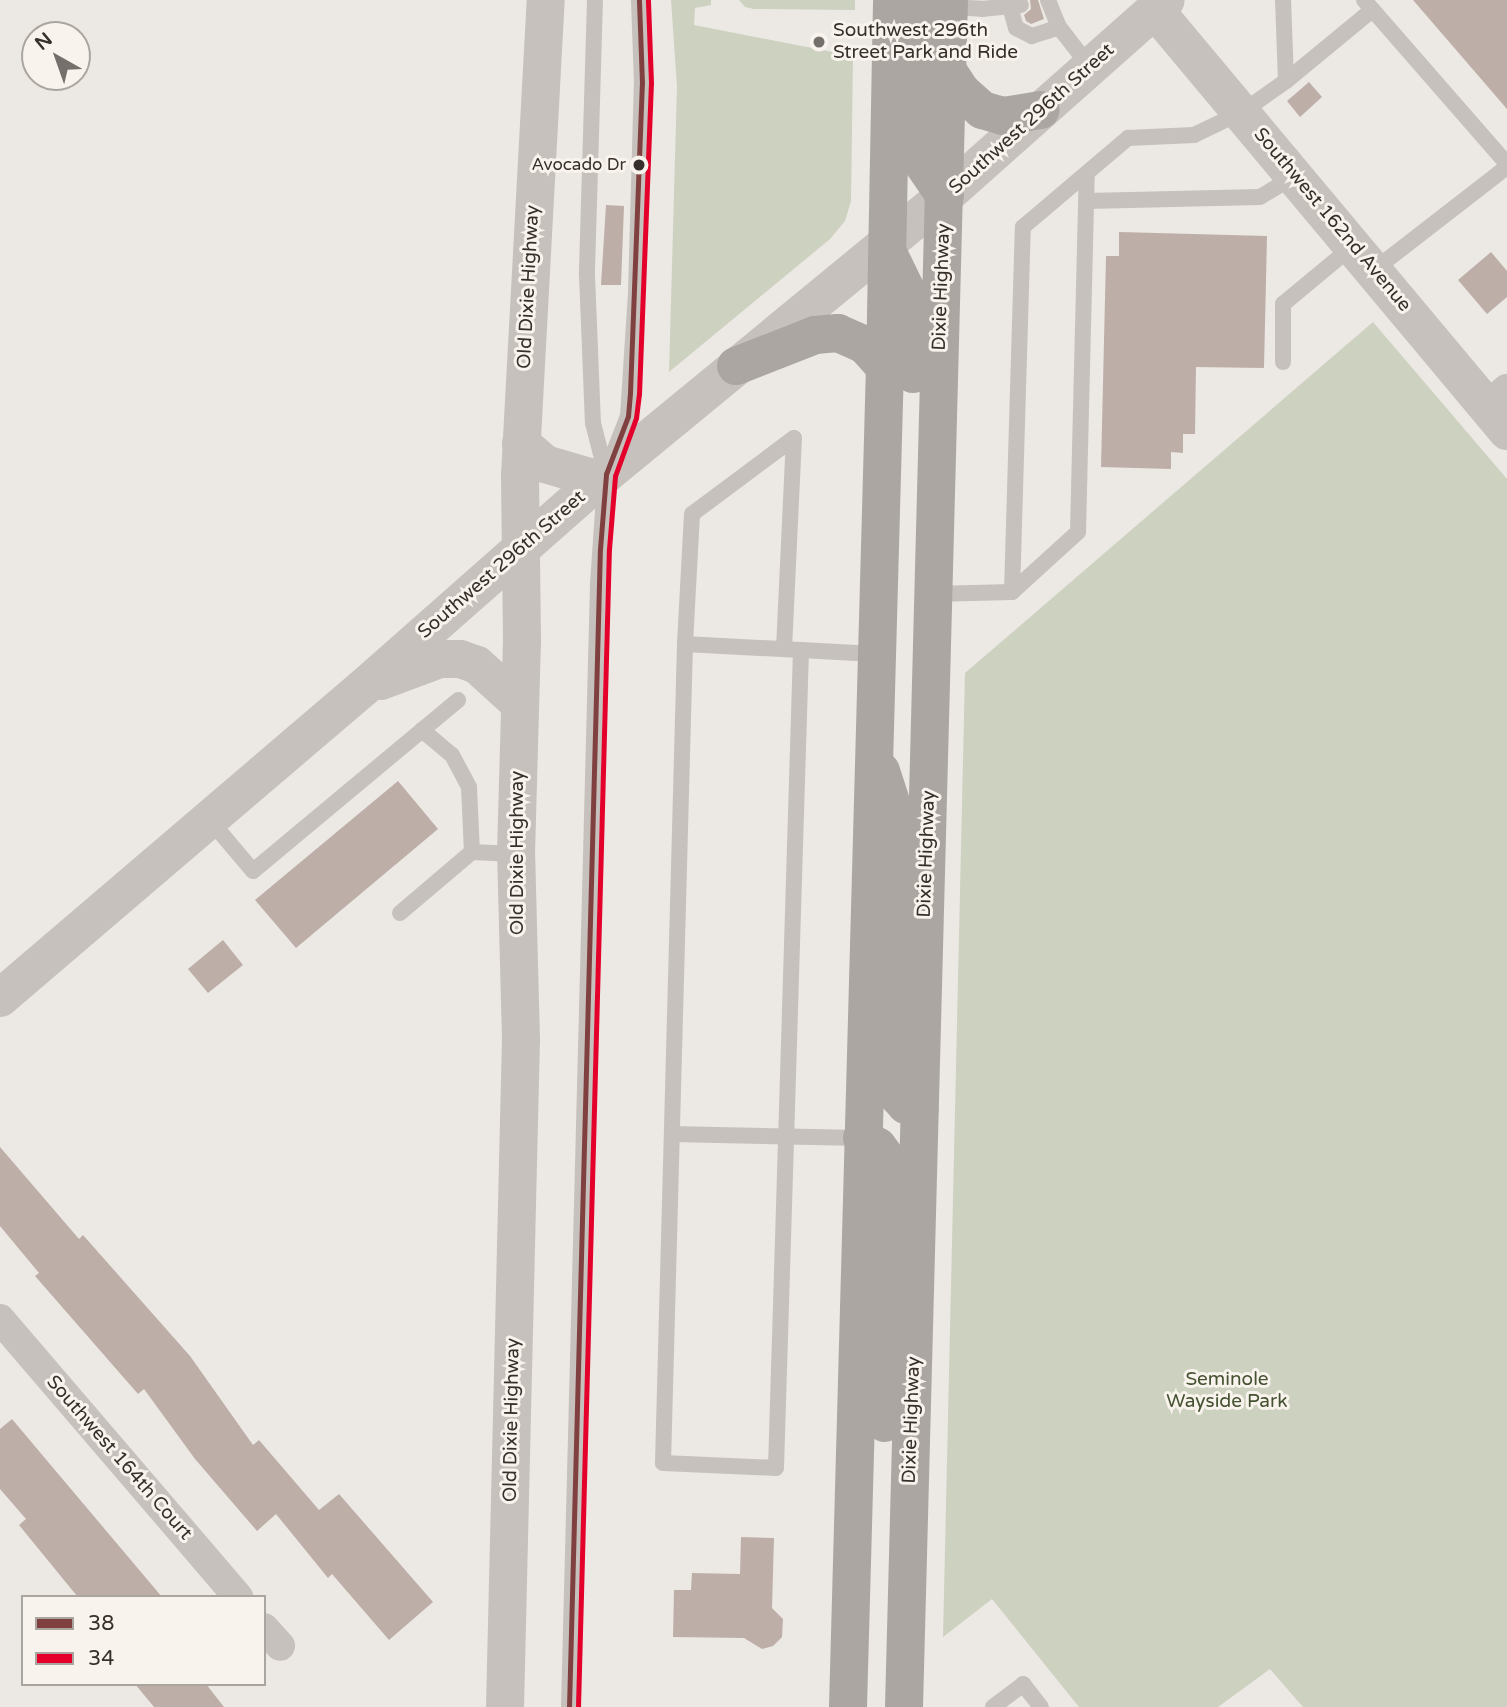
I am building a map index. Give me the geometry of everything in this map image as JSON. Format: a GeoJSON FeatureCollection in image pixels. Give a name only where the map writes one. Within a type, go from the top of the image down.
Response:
{"type":"FeatureCollection","features":[{"type":"Feature","properties":{"kind":"highway"},"geometry":{"type":"LineString","coordinates":[[848,1707],[872,746],[885,367],[885,247],[892,0]]}},
{"type":"Feature","properties":{"kind":"highway"},"geometry":{"type":"LineString","coordinates":[[939,2],[915,139],[919,158],[945,195]]}},
{"type":"Feature","properties":{"kind":"highway","name":"Dixie Highway"},"geometry":{"type":"LineString","coordinates":[[904,1707],[948,71],[939,2]]}},
{"type":"Feature","properties":{"kind":"highway"},"geometry":{"type":"LineString","coordinates":[[948,71],[961,91],[982,110],[1003,116],[1041,110]]}},
{"type":"Feature","properties":{"kind":"highway"},"geometry":{"type":"LineString","coordinates":[[885,247],[910,298],[914,313],[908,665],[930,747]]}},
{"type":"Feature","properties":{"kind":"highway"},"geometry":{"type":"LineString","coordinates":[[736,366],[815,335],[838,333],[865,345],[885,367]]}},
{"type":"Feature","properties":{"kind":"highway"},"geometry":{"type":"LineString","coordinates":[[872,746],[900,830],[891,1077],[898,1096],[906,1105],[920,1108]]}},
{"type":"Feature","properties":{"kind":"highway"},"geometry":{"type":"LineString","coordinates":[[862,1138],[878,1147],[888,1161],[885,1430],[909,1516]]}},
{"type":"Feature","properties":{"kind":"street","name":"Old Dixie Highway"},"geometry":{"type":"LineString","coordinates":[[505,1707],[522,1040],[516,854],[520,704],[520,443],[546,0]]}},
{"type":"Feature","properties":{"kind":"street","name":"Southwest 296th Street"},"geometry":{"type":"LineString","coordinates":[[0,998],[363,688],[520,547],[736,366],[885,247],[1161,5]]}},
{"type":"Feature","properties":{"kind":"street","name":"Southwest 162nd Avenue"},"geometry":{"type":"LineString","coordinates":[[1161,5],[1242,112],[1295,176],[1364,258],[1500,409]]}},
{"type":"Feature","properties":{"kind":"street"},"geometry":{"type":"LineString","coordinates":[[520,443],[545,464],[603,477]]}},
{"type":"Feature","properties":{"kind":"street"},"geometry":{"type":"LineString","coordinates":[[363,688],[440,659],[460,659],[477,665],[520,704]]}},
{"type":"Feature","properties":{"kind":"street","name":"Southwest 164th Court"},"geometry":{"type":"LineString","coordinates":[[0,1319],[236,1595]]}},
{"type":"Feature","properties":{"kind":"lane"},"geometry":{"type":"LineString","coordinates":[[569,1707],[603,477],[593,423],[587,275],[595,0]]}},
{"type":"Feature","properties":{"kind":"lane"},"geometry":{"type":"LineString","coordinates":[[603,477],[628,416],[630,393],[640,179],[639,0]]}},
{"type":"Feature","properties":{"kind":"lane"},"geometry":{"type":"LineString","coordinates":[[1048,0],[1059,27],[1090,67]]}},
{"type":"Feature","properties":{"kind":"lane"},"geometry":{"type":"LineString","coordinates":[[1283,0],[1286,81]]}},
{"type":"Feature","properties":{"kind":"lane"},"geometry":{"type":"LineString","coordinates":[[939,2],[1013,4],[1016,28],[1032,36],[1059,27]]}},
{"type":"Feature","properties":{"kind":"lane"},"geometry":{"type":"LineString","coordinates":[[1012,592],[1023,227],[1128,138],[1194,135],[1242,112],[1286,81],[1368,5],[1507,166],[1364,258],[1283,304],[1283,362]]}},
{"type":"Feature","properties":{"kind":"lane"},"geometry":{"type":"LineString","coordinates":[[934,594],[1012,592],[1079,532],[1087,173]]}},
{"type":"Feature","properties":{"kind":"lane"},"geometry":{"type":"LineString","coordinates":[[1087,201],[1260,197],[1295,176]]}},
{"type":"Feature","properties":{"kind":"lane"},"geometry":{"type":"LineString","coordinates":[[784,649],[794,438],[692,514],[685,644],[663,1463],[776,1468],[801,650]]}},
{"type":"Feature","properties":{"kind":"lane"},"geometry":{"type":"LineString","coordinates":[[685,644],[876,654]]}},
{"type":"Feature","properties":{"kind":"lane"},"geometry":{"type":"LineString","coordinates":[[209,819],[253,871],[458,700]]}},
{"type":"Feature","properties":{"kind":"lane"},"geometry":{"type":"LineString","coordinates":[[422,730],[452,754],[469,787],[472,852]]}},
{"type":"Feature","properties":{"kind":"lane"},"geometry":{"type":"LineString","coordinates":[[400,913],[472,852],[516,854]]}},
{"type":"Feature","properties":{"kind":"lane"},"geometry":{"type":"LineString","coordinates":[[672,1134],[862,1138]]}},
{"type":"Feature","properties":{"kind":"lane"},"geometry":{"type":"LineString","coordinates":[[993,1707],[1023,1684],[1041,1707]]}},
{"type":"Feature","properties":{"kind":"green space"},"geometry":{"type":"Polygon","coordinates":[[[671,0],[711,0],[711,5],[695,8],[694,25],[853,56],[851,201],[845,221],[830,239],[669,372],[677,87],[671,0]]]}},
{"type":"Feature","properties":{"kind":"green space"},"geometry":{"type":"Polygon","coordinates":[[[739,0],[855,0],[855,10],[754,9],[745,7],[739,0]]]}},
{"type":"Feature","properties":{"kind":"green space","name":"Seminole Wayside Park"},"geometry":{"type":"Polygon","coordinates":[[[1373,322],[1507,479],[1507,1707],[1303,1707],[1270,1669],[1218,1707],[1079,1707],[992,1599],[943,1637],[965,673],[1373,322]]]}},
{"type":"Feature","properties":{"kind":"building"},"geometry":{"type":"Polygon","coordinates":[[[1030,0],[1038,0],[1044,19],[1031,24],[1026,21],[1024,15],[1031,9],[1030,0]]]}},
{"type":"Feature","properties":{"kind":"building"},"geometry":{"type":"Polygon","coordinates":[[[1413,0],[1507,0],[1507,109],[1413,0]]]}},
{"type":"Feature","properties":{"kind":"building"},"geometry":{"type":"Polygon","coordinates":[[[1309,82],[1322,97],[1300,117],[1287,101],[1309,82]]]}},
{"type":"Feature","properties":{"kind":"building"},"geometry":{"type":"Polygon","coordinates":[[[606,205],[624,206],[621,285],[601,285],[606,205]]]}},
{"type":"Feature","properties":{"kind":"building"},"geometry":{"type":"Polygon","coordinates":[[[1119,232],[1267,236],[1264,368],[1196,367],[1195,434],[1183,434],[1183,453],[1171,452],[1171,469],[1101,467],[1106,256],[1119,256],[1119,232]]]}},
{"type":"Feature","properties":{"kind":"building"},"geometry":{"type":"Polygon","coordinates":[[[1491,252],[1507,271],[1507,297],[1487,314],[1458,280],[1491,252]]]}},
{"type":"Feature","properties":{"kind":"building"},"geometry":{"type":"Polygon","coordinates":[[[398,781],[438,829],[296,948],[255,900],[398,781]]]}},
{"type":"Feature","properties":{"kind":"building"},"geometry":{"type":"Polygon","coordinates":[[[223,940],[243,965],[208,993],[188,969],[223,940]]]}},
{"type":"Feature","properties":{"kind":"building"},"geometry":{"type":"Polygon","coordinates":[[[0,1147],[79,1239],[83,1235],[190,1356],[253,1445],[259,1440],[319,1510],[339,1494],[433,1602],[389,1640],[332,1574],[328,1578],[276,1514],[257,1531],[195,1459],[144,1389],[138,1394],[35,1276],[39,1273],[0,1226],[0,1147]]]}},
{"type":"Feature","properties":{"kind":"building"},"geometry":{"type":"Polygon","coordinates":[[[12,1419],[160,1595],[76,1595],[19,1525],[26,1519],[0,1489],[0,1429],[12,1419]]]}},
{"type":"Feature","properties":{"kind":"building"},"geometry":{"type":"Polygon","coordinates":[[[741,1537],[774,1538],[772,1608],[783,1619],[782,1637],[773,1646],[762,1649],[744,1638],[673,1637],[674,1590],[691,1590],[692,1573],[740,1574],[741,1537]]]}},
{"type":"Feature","properties":{"kind":"building"},"geometry":{"type":"Polygon","coordinates":[[[137,1686],[208,1686],[224,1707],[154,1707],[137,1686]]]}},
{"type":"Feature","properties":{"kind":"transit line","name":"38"},"geometry":{"type":"LineString","coordinates":[[569,1707],[600,549],[606,474],[628,416],[630,393],[642,83],[639,0]]}},
{"type":"Feature","properties":{"kind":"transit line","name":"34"},"geometry":{"type":"LineString","coordinates":[[578,1707],[609,549],[615,476],[636,418],[639,394],[651,83],[648,0]]}},
{"type":"Feature","properties":{"kind":"place","name":"Southwest 296th Street Park and Ride"},"geometry":{"type":"Point","coordinates":[819,42]}},
{"type":"Feature","properties":{"kind":"place","name":"Avocado Dr"},"geometry":{"type":"Point","coordinates":[639,165]}}]}
